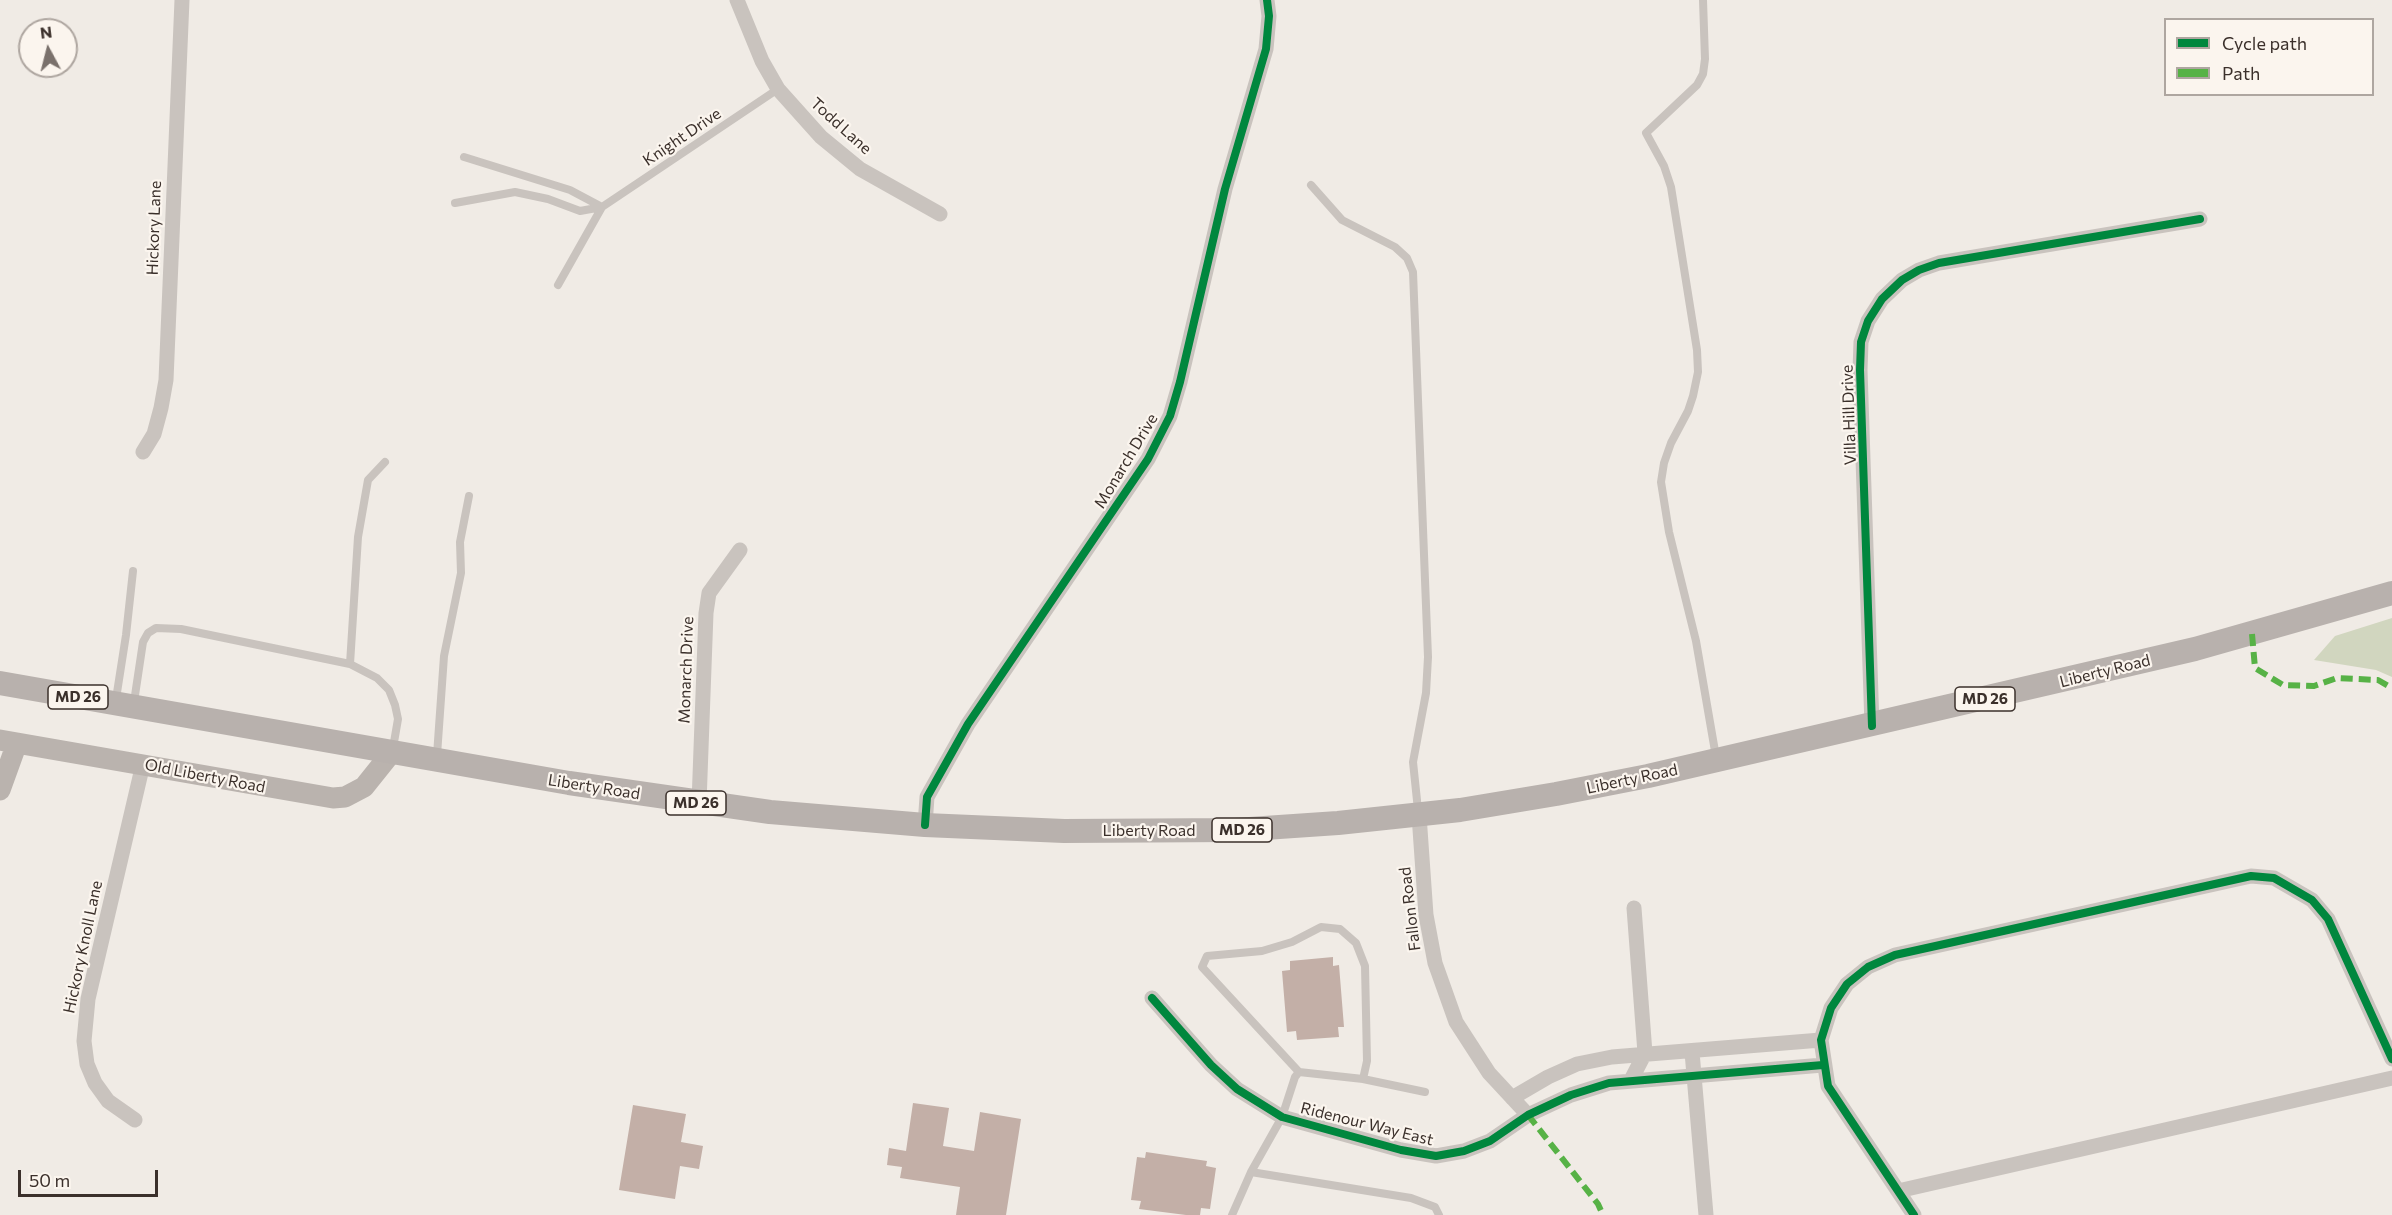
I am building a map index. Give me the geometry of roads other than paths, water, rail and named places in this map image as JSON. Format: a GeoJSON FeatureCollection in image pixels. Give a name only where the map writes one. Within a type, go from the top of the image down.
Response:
{"type":"FeatureCollection","features":[{"type":"Feature","properties":{"kind":"main road","name":"Liberty Road"},"geometry":{"type":"LineString","coordinates":[[0,683],[569,783],[699,803],[823,817],[925,825],[1064,831],[1180,831],[1289,827],[1419,815],[1546,796],[1716,761],[2195,649],[2392,593]]}},
{"type":"Feature","properties":{"kind":"street","name":"Hickory Lane"},"geometry":{"type":"LineString","coordinates":[[142,452],[154,434],[165,380],[182,0]]}},
{"type":"Feature","properties":{"kind":"street","name":"Todd Lane"},"geometry":{"type":"LineString","coordinates":[[737,0],[762,61],[778,89],[820,137],[860,169],[940,214]]}},
{"type":"Feature","properties":{"kind":"street","name":"Monarch Drive"},"geometry":{"type":"LineString","coordinates":[[925,825],[927,797],[968,724],[1148,459],[1170,417],[1225,189],[1266,49],[1269,16],[1267,0]]}},
{"type":"Feature","properties":{"kind":"street","name":"Villa Hill Drive"},"geometry":{"type":"LineString","coordinates":[[1872,726],[1860,370],[1862,342],[1868,321],[1882,299],[1902,280],[1919,270],[1939,263],[2200,219]]}},
{"type":"Feature","properties":{"kind":"street","name":"Monarch Drive"},"geometry":{"type":"LineString","coordinates":[[699,803],[706,612],[709,593],[740,550]]}},
{"type":"Feature","properties":{"kind":"street","name":"Old Liberty Road"},"geometry":{"type":"LineString","coordinates":[[9,741],[333,798],[345,797],[364,787],[392,752]]}},
{"type":"Feature","properties":{"kind":"street"},"geometry":{"type":"LineString","coordinates":[[0,790],[9,741]]}},
{"type":"Feature","properties":{"kind":"street","name":"Hickory Knoll Lane"},"geometry":{"type":"LineString","coordinates":[[135,1120],[108,1101],[95,1083],[87,1064],[84,1041],[88,999],[143,764]]}},
{"type":"Feature","properties":{"kind":"street","name":"Fallon Road"},"geometry":{"type":"LineString","coordinates":[[1419,815],[1426,915],[1435,963],[1456,1022],[1489,1073],[1528,1116]]}},
{"type":"Feature","properties":{"kind":"street"},"geometry":{"type":"LineString","coordinates":[[1914,1215],[1828,1086],[1821,1040],[1832,1008],[1847,984],[1868,967],[1896,955],[2251,876],[2274,878],[2292,886],[2312,900],[2328,919],[2392,1059]]}},
{"type":"Feature","properties":{"kind":"street"},"geometry":{"type":"LineString","coordinates":[[1631,1080],[1645,1053],[1634,908]]}},
{"type":"Feature","properties":{"kind":"street","name":"Ridenour Way East"},"geometry":{"type":"LineString","coordinates":[[1152,998],[1211,1065],[1238,1089],[1282,1117],[1401,1150],[1436,1156],[1464,1151],[1490,1141],[1528,1116],[1571,1095],[1609,1083],[1823,1065]]}},
{"type":"Feature","properties":{"kind":"street"},"geometry":{"type":"LineString","coordinates":[[1512,1098],[1548,1077],[1577,1064],[1645,1053],[1692,1052],[1821,1040]]}},
{"type":"Feature","properties":{"kind":"street"},"geometry":{"type":"LineString","coordinates":[[1692,1052],[1706,1215]]}},
{"type":"Feature","properties":{"kind":"street"},"geometry":{"type":"LineString","coordinates":[[1898,1191],[2392,1078]]}},
{"type":"Feature","properties":{"kind":"lane"},"geometry":{"type":"LineString","coordinates":[[1703,0],[1705,58],[1703,74],[1696,85],[1646,134],[1664,166],[1671,187],[1697,350],[1698,372],[1693,396],[1688,411],[1671,443],[1664,463],[1661,482],[1669,532],[1696,641],[1716,761]]}},
{"type":"Feature","properties":{"kind":"lane","name":"Knight Drive"},"geometry":{"type":"LineString","coordinates":[[602,207],[778,89]]}},
{"type":"Feature","properties":{"kind":"lane"},"geometry":{"type":"LineString","coordinates":[[464,157],[570,190],[602,207]]}},
{"type":"Feature","properties":{"kind":"lane"},"geometry":{"type":"LineString","coordinates":[[1311,186],[1342,220],[1395,247],[1407,258],[1413,272],[1428,657],[1426,693],[1413,762],[1419,815]]}},
{"type":"Feature","properties":{"kind":"lane"},"geometry":{"type":"LineString","coordinates":[[455,203],[515,192],[548,199],[580,211],[602,207]]}},
{"type":"Feature","properties":{"kind":"lane"},"geometry":{"type":"LineString","coordinates":[[558,285],[602,207]]}},
{"type":"Feature","properties":{"kind":"lane"},"geometry":{"type":"LineString","coordinates":[[350,664],[358,537],[368,480],[385,462]]}},
{"type":"Feature","properties":{"kind":"lane"},"geometry":{"type":"LineString","coordinates":[[436,760],[444,656],[461,573],[460,542],[469,496]]}},
{"type":"Feature","properties":{"kind":"lane"},"geometry":{"type":"LineString","coordinates":[[124,705],[126,635],[133,571]]}},
{"type":"Feature","properties":{"kind":"lane"},"geometry":{"type":"LineString","coordinates":[[124,705],[143,642],[148,633],[156,628],[181,629],[350,664],[377,678],[389,690],[398,719],[392,752]]}},
{"type":"Feature","properties":{"kind":"lane"},"geometry":{"type":"LineString","coordinates":[[1363,1079],[1367,1061],[1365,966],[1356,943],[1340,929],[1321,927],[1292,942],[1262,951],[1207,956],[1202,967],[1299,1072],[1363,1079],[1425,1092]]}},
{"type":"Feature","properties":{"kind":"lane"},"geometry":{"type":"LineString","coordinates":[[1232,1215],[1251,1172],[1282,1117],[1295,1077],[1299,1072]]}},
{"type":"Feature","properties":{"kind":"lane"},"geometry":{"type":"LineString","coordinates":[[1251,1172],[1411,1198],[1435,1207],[1439,1215]]}}]}
